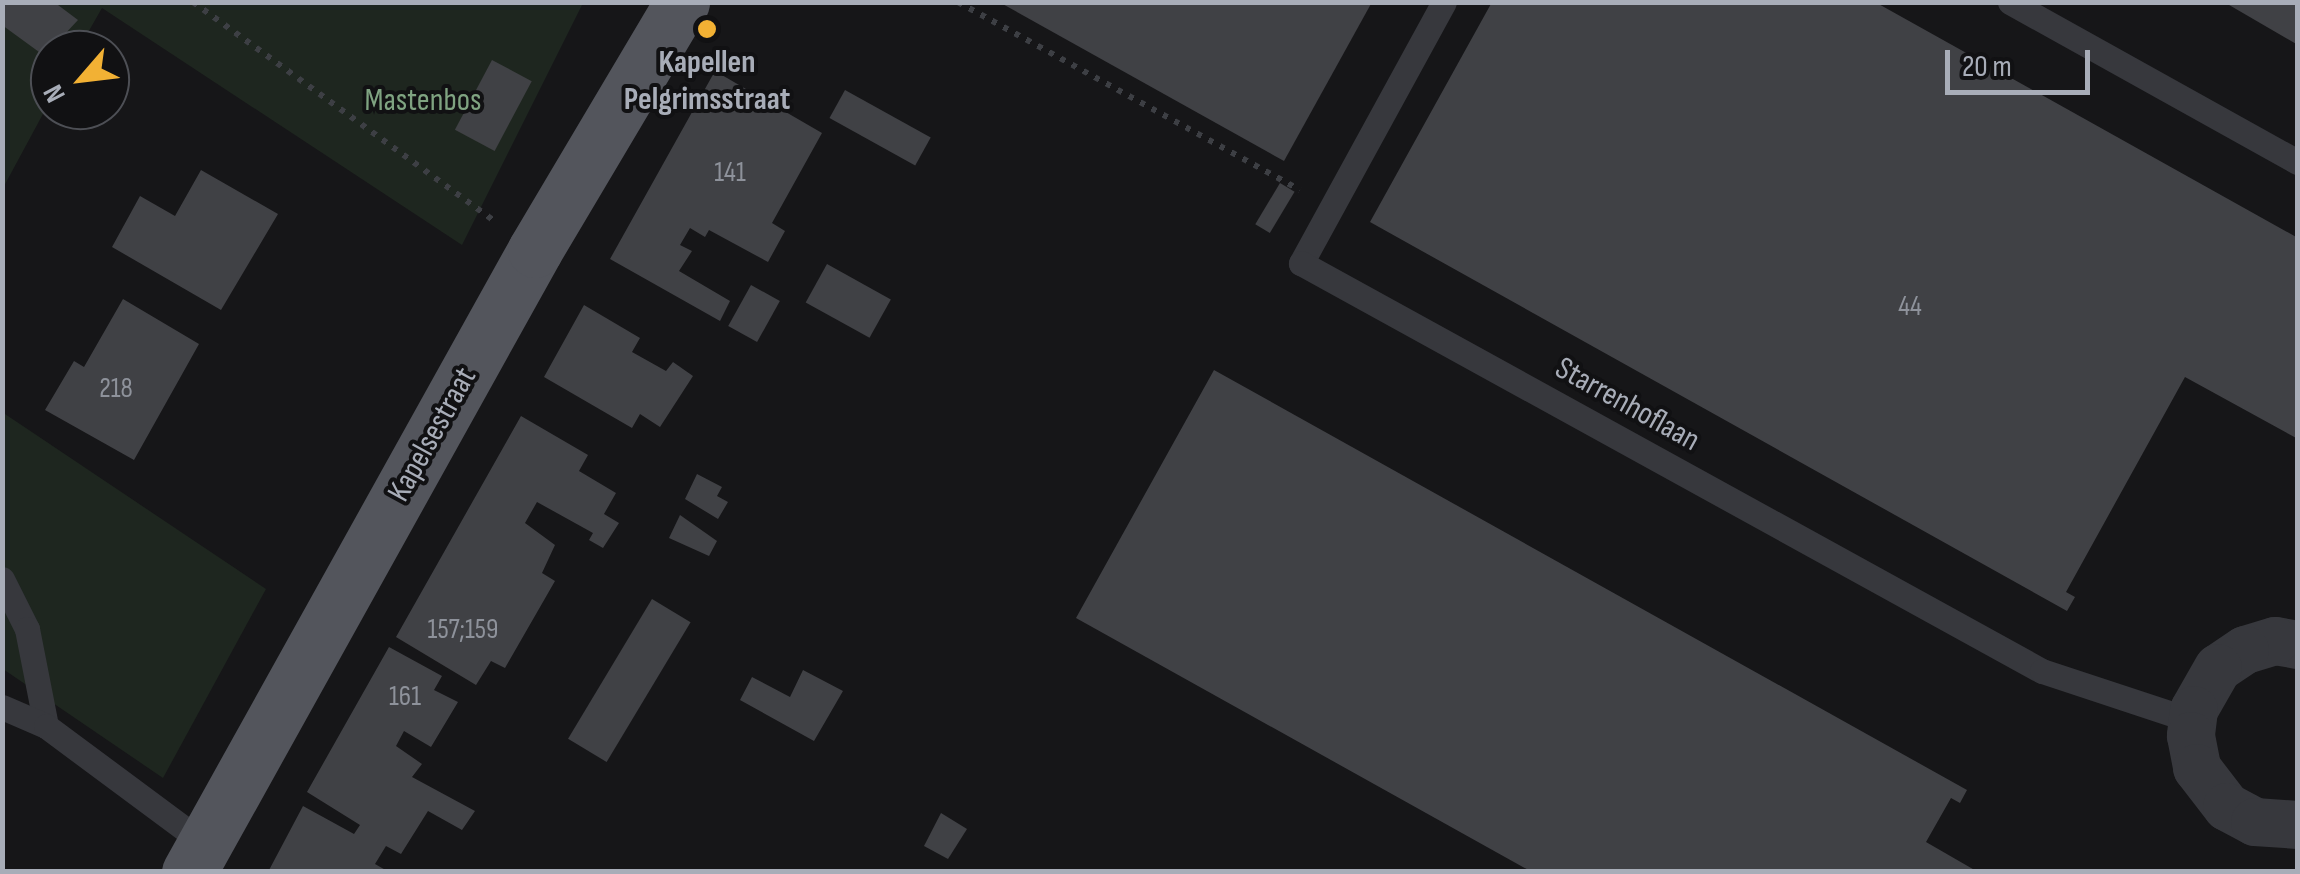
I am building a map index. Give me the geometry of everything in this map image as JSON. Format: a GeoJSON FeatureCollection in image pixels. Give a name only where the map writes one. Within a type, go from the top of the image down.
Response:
{"type":"FeatureCollection","features":[{"type":"Feature","properties":{"kind":"main road","name":"Kapelsestraat"},"geometry":{"type":"LineString","coordinates":[[197,858],[535,250],[682,2]]}},
{"type":"Feature","properties":{"kind":"street"},"geometry":{"type":"LineString","coordinates":[[2298,645],[2275,641],[2245,650],[2218,668],[2193,721],[2197,768],[2214,796],[2255,822],[2298,825]]}},
{"type":"Feature","properties":{"kind":"lane","name":"Starrenhoflaan"},"geometry":{"type":"LineString","coordinates":[[1444,2],[1301,262],[2042,671],[2193,721]]}},
{"type":"Feature","properties":{"kind":"lane"},"geometry":{"type":"LineString","coordinates":[[2010,2],[2298,162]]}},
{"type":"Feature","properties":{"kind":"lane"},"geometry":{"type":"LineString","coordinates":[[2,579],[27,629],[46,726]]}},
{"type":"Feature","properties":{"kind":"lane"},"geometry":{"type":"LineString","coordinates":[[2,707],[46,726],[197,858]]}},
{"type":"Feature","properties":{"kind":"path"},"geometry":{"type":"LineString","coordinates":[[193,2],[535,250]]}},
{"type":"Feature","properties":{"kind":"path"},"geometry":{"type":"LineString","coordinates":[[958,2],[1332,207]]}},
{"type":"Feature","properties":{"kind":"green space","name":"Mastenbos"},"geometry":{"type":"Polygon","coordinates":[[[3,3],[583,3],[462,245],[102,8],[89,30],[30,30],[30,130],[34,130],[3,188],[3,3]]]}},
{"type":"Feature","properties":{"kind":"green space"},"geometry":{"type":"Polygon","coordinates":[[[2,412],[266,589],[163,778],[3,669],[2,412]]]}},
{"type":"Feature","properties":{"kind":"building"},"geometry":{"type":"Polygon","coordinates":[[[2,2],[54,2],[78,20],[69,30],[30,30],[30,45],[2,25],[2,2]]]}},
{"type":"Feature","properties":{"kind":"building"},"geometry":{"type":"Polygon","coordinates":[[[999,2],[1372,2],[1284,161],[999,2]]]}},
{"type":"Feature","properties":{"kind":"building"},"geometry":{"type":"Polygon","coordinates":[[[1492,2],[1875,2],[2298,238],[2298,439],[2185,377],[2066,592],[2075,597],[2067,611],[1370,222],[1492,2]]]}},
{"type":"Feature","properties":{"kind":"building"},"geometry":{"type":"Polygon","coordinates":[[[2224,2],[2298,2],[2298,45],[2224,2]]]}},
{"type":"Feature","properties":{"kind":"building"},"geometry":{"type":"Polygon","coordinates":[[[492,60],[532,81],[495,151],[455,130],[492,60]]]}},
{"type":"Feature","properties":{"kind":"building"},"geometry":{"type":"Polygon","coordinates":[[[715,71],[822,133],[772,223],[785,231],[768,262],[709,230],[705,237],[690,228],[680,245],[692,251],[679,271],[730,301],[720,321],[610,259],[715,71]]]}},
{"type":"Feature","properties":{"kind":"building"},"geometry":{"type":"Polygon","coordinates":[[[845,90],[931,138],[915,165],[829,118],[845,90]]]}},
{"type":"Feature","properties":{"kind":"building"},"geometry":{"type":"Polygon","coordinates":[[[201,170],[278,214],[221,310],[112,247],[140,196],[175,216],[201,170]]]}},
{"type":"Feature","properties":{"kind":"building"},"geometry":{"type":"Polygon","coordinates":[[[1280,183],[1295,192],[1270,233],[1255,224],[1280,183]]]}},
{"type":"Feature","properties":{"kind":"building"},"geometry":{"type":"Polygon","coordinates":[[[827,264],[891,299],[870,338],[806,302],[827,264]]]}},
{"type":"Feature","properties":{"kind":"building"},"geometry":{"type":"Polygon","coordinates":[[[751,285],[780,301],[757,342],[728,326],[751,285]]]}},
{"type":"Feature","properties":{"kind":"building"},"geometry":{"type":"Polygon","coordinates":[[[123,299],[199,344],[134,460],[45,410],[74,361],[84,367],[123,299]]]}},
{"type":"Feature","properties":{"kind":"building"},"geometry":{"type":"Polygon","coordinates":[[[584,305],[640,338],[632,352],[666,371],[673,362],[693,376],[660,427],[640,414],[632,428],[544,377],[584,305]]]}},
{"type":"Feature","properties":{"kind":"building"},"geometry":{"type":"Polygon","coordinates":[[[1214,370],[1967,790],[1960,803],[1951,798],[1926,842],[1978,872],[1532,872],[1076,618],[1214,370]]]}},
{"type":"Feature","properties":{"kind":"building"},"geometry":{"type":"Polygon","coordinates":[[[521,416],[588,455],[579,471],[616,493],[604,514],[619,523],[603,548],[589,540],[593,533],[537,502],[525,523],[555,545],[542,573],[555,581],[505,668],[491,661],[476,685],[396,637],[521,416]]]}},
{"type":"Feature","properties":{"kind":"building"},"geometry":{"type":"Polygon","coordinates":[[[697,474],[722,487],[717,496],[728,502],[718,519],[685,499],[697,474]]]}},
{"type":"Feature","properties":{"kind":"building"},"geometry":{"type":"Polygon","coordinates":[[[680,515],[717,541],[709,556],[669,538],[680,515]]]}},
{"type":"Feature","properties":{"kind":"building"},"geometry":{"type":"Polygon","coordinates":[[[652,599],[691,622],[607,762],[568,739],[652,599]]]}},
{"type":"Feature","properties":{"kind":"building"},"geometry":{"type":"Polygon","coordinates":[[[389,647],[442,676],[434,690],[458,702],[431,747],[404,731],[396,746],[422,764],[412,777],[475,811],[462,830],[428,811],[401,854],[386,846],[375,864],[389,872],[268,872],[303,806],[354,834],[360,825],[307,792],[389,647]]]}},
{"type":"Feature","properties":{"kind":"building"},"geometry":{"type":"Polygon","coordinates":[[[803,670],[843,691],[814,741],[740,700],[752,677],[790,697],[803,670]]]}},
{"type":"Feature","properties":{"kind":"building"},"geometry":{"type":"Polygon","coordinates":[[[941,813],[967,829],[948,859],[924,846],[941,813]]]}},
{"type":"Feature","properties":{"kind":"place","name":"Kapellen Pelgrimsstraat"},"geometry":{"type":"Point","coordinates":[707,29]}}]}
